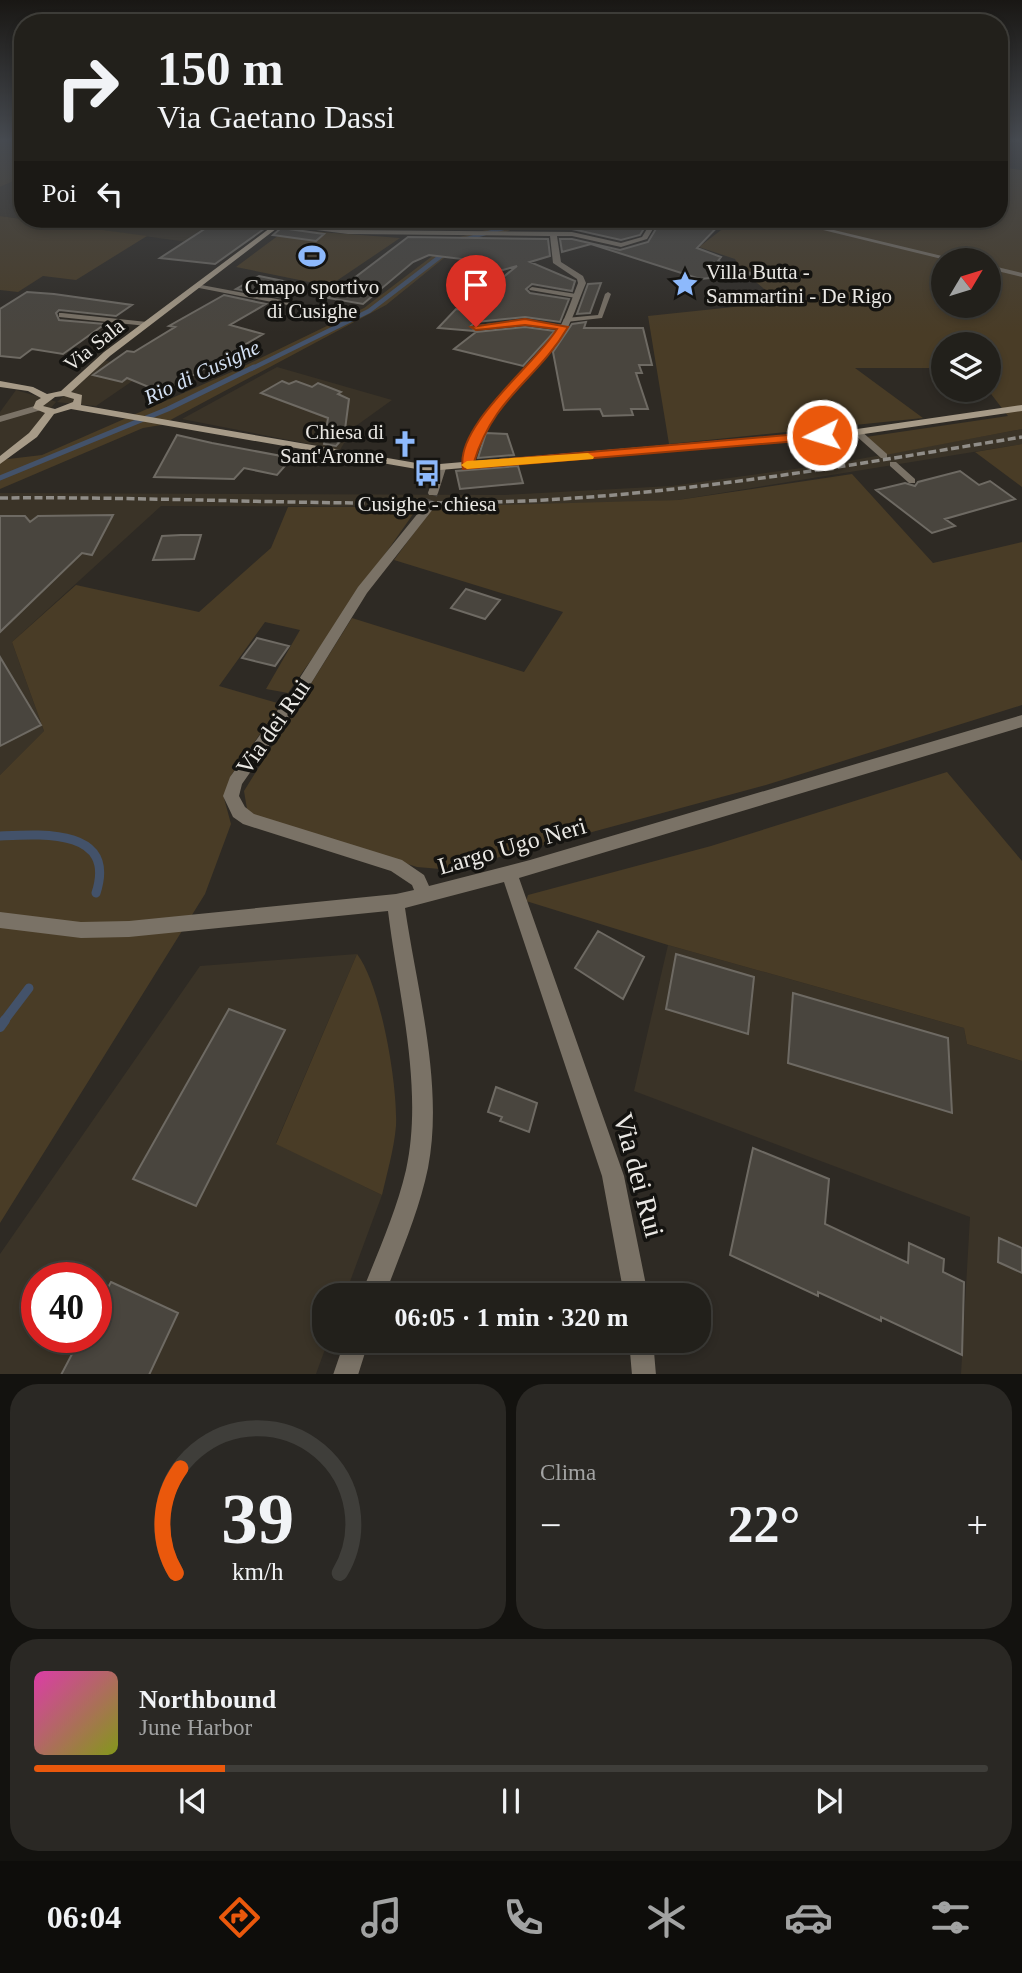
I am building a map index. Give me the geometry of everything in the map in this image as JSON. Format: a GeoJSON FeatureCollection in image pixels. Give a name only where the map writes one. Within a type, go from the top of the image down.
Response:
{"type":"FeatureCollection","features":[{"type":"Feature","properties":{"kind":"street","name":"Via Sala"},"geometry":{"type":"LineString","coordinates":[[64,393],[107,354],[275,228]]}},
{"type":"Feature","properties":{"kind":"street"},"geometry":{"type":"LineString","coordinates":[[309,228],[348,232],[582,235],[624,245],[648,235],[652,228]]}},
{"type":"Feature","properties":{"kind":"street"},"geometry":{"type":"LineString","coordinates":[[819,228],[931,254]]}},
{"type":"Feature","properties":{"kind":"street"},"geometry":{"type":"LineString","coordinates":[[467,467],[477,435],[499,400],[555,340],[576,296],[581,279],[557,263],[553,234]]}},
{"type":"Feature","properties":{"kind":"street"},"geometry":{"type":"LineString","coordinates":[[1001,270],[1022,275]]}},
{"type":"Feature","properties":{"kind":"street"},"geometry":{"type":"LineString","coordinates":[[199,286],[298,305]]}},
{"type":"Feature","properties":{"kind":"street","name":"Via Sala"},"geometry":{"type":"LineString","coordinates":[[62,315],[147,324]]}},
{"type":"Feature","properties":{"kind":"street"},"geometry":{"type":"LineString","coordinates":[[0,384],[20,386],[46,397]]}},
{"type":"Feature","properties":{"kind":"street"},"geometry":{"type":"LineString","coordinates":[[38,408],[39,403],[46,397],[64,393],[79,397],[73,407]]}},
{"type":"Feature","properties":{"kind":"street"},"geometry":{"type":"LineString","coordinates":[[0,419],[38,408],[50,413],[73,407],[369,459],[441,468],[857,432],[1022,408]]}},
{"type":"Feature","properties":{"kind":"street"},"geometry":{"type":"LineString","coordinates":[[0,461],[33,436],[50,413]]}},
{"type":"Feature","properties":{"kind":"street"},"geometry":{"type":"LineString","coordinates":[[433,493],[441,468]]}},
{"type":"Feature","properties":{"kind":"street","name":"Via dei Rui"},"geometry":{"type":"LineString","coordinates":[[425,895],[418,880],[396,865],[249,819],[239,812],[231,796],[235,782],[297,694],[362,590],[427,509]]}},
{"type":"Feature","properties":{"kind":"street","name":"Largo Ugo Neri"},"geometry":{"type":"LineString","coordinates":[[0,920],[81,930],[129,929],[396,902],[509,873],[1022,721]]}},
{"type":"Feature","properties":{"kind":"street","name":"Via dei Rui"},"geometry":{"type":"LineString","coordinates":[[509,873],[613,1176],[634,1283]]}},
{"type":"Feature","properties":{"kind":"street"},"geometry":{"type":"LineString","coordinates":[[377,1283],[417,1168],[420,1145],[420,1098],[396,902]]}},
{"type":"Feature","properties":{"kind":"street"},"geometry":{"type":"LineString","coordinates":[[345,1374],[352,1353]]}},
{"type":"Feature","properties":{"kind":"street"},"geometry":{"type":"LineString","coordinates":[[642,1353],[644,1374]]}},
{"type":"Feature","properties":{"kind":"lane"},"geometry":{"type":"LineString","coordinates":[[532,289],[576,296]]}},
{"type":"Feature","properties":{"kind":"lane"},"geometry":{"type":"LineString","coordinates":[[476,327],[525,322],[564,323],[600,317],[608,294]]}},
{"type":"Feature","properties":{"kind":"lane"},"geometry":{"type":"LineString","coordinates":[[857,432],[884,456]]}},
{"type":"Feature","properties":{"kind":"lane"},"geometry":{"type":"LineString","coordinates":[[893,464],[912,481]]}},
{"type":"Feature","properties":{"kind":"shaded area"},"geometry":{"type":"Polygon","coordinates":[[[0,204],[14,204],[14,218],[0,216],[0,204]]]}},
{"type":"Feature","properties":{"kind":"shaded area"},"geometry":{"type":"Polygon","coordinates":[[[1008,204],[1022,204],[1022,429],[880,456],[859,438],[1008,416],[997,402],[1001,402],[1001,332],[931,332],[931,368],[855,368],[923,418],[669,444],[648,316],[780,302],[740,269],[735,259],[699,247],[724,228],[1008,228],[1008,204]]]}},
{"type":"Feature","properties":{"kind":"shaded area"},"geometry":{"type":"Polygon","coordinates":[[[0,216],[14,218],[14,228],[88,228],[147,236],[76,280],[43,276],[18,292],[0,290],[0,216]]]}},
{"type":"Feature","properties":{"kind":"shaded area"},"geometry":{"type":"Polygon","coordinates":[[[86,228],[208,228],[187,242],[86,228]]]}},
{"type":"Feature","properties":{"kind":"shaded area"},"geometry":{"type":"Polygon","coordinates":[[[494,228],[515,228],[506,232],[470,237],[386,305],[161,425],[143,428],[0,489],[0,460],[42,455],[236,370],[364,308],[456,238],[494,228]]]}},
{"type":"Feature","properties":{"kind":"shaded area","name":"Cmapo sportivo di Cusighe"},"geometry":{"type":"Polygon","coordinates":[[[295,230],[400,238],[329,286],[236,267],[283,232],[295,230]]]}},
{"type":"Feature","properties":{"kind":"shaded area"},"geometry":{"type":"Polygon","coordinates":[[[103,360],[147,371],[96,406],[56,402],[28,435],[0,457],[0,412],[16,390],[57,402],[103,360]]]}},
{"type":"Feature","properties":{"kind":"shaded area"},"geometry":{"type":"Polygon","coordinates":[[[277,367],[392,400],[353,428],[340,450],[182,419],[277,367]]]}},
{"type":"Feature","properties":{"kind":"shaded area"},"geometry":{"type":"Polygon","coordinates":[[[1022,429],[1022,444],[678,500],[512,507],[161,506],[12,642],[44,731],[0,775],[0,493],[503,495],[671,486],[838,463],[1022,429]]]}},
{"type":"Feature","properties":{"kind":"shaded area"},"geometry":{"type":"Polygon","coordinates":[[[1022,444],[1022,487],[975,452],[1022,444]]]}},
{"type":"Feature","properties":{"kind":"shaded area"},"geometry":{"type":"Polygon","coordinates":[[[852,474],[933,563],[1022,542],[1022,705],[766,785],[452,870],[417,867],[254,815],[247,809],[244,791],[352,618],[524,672],[563,612],[394,560],[433,507],[678,500],[852,474]]]}},
{"type":"Feature","properties":{"kind":"shaded area"},"geometry":{"type":"Polygon","coordinates":[[[288,507],[418,507],[288,693],[266,689],[300,630],[265,622],[219,686],[281,704],[232,774],[224,798],[231,824],[205,894],[0,1223],[0,775],[44,731],[12,642],[76,585],[199,612],[271,548],[288,507]]]}},
{"type":"Feature","properties":{"kind":"shaded area"},"geometry":{"type":"Polygon","coordinates":[[[947,772],[1022,861],[1022,1061],[967,1044],[964,1028],[668,945],[526,901],[528,895],[711,846],[947,772]]]}},
{"type":"Feature","properties":{"kind":"shaded area"},"geometry":{"type":"Polygon","coordinates":[[[668,945],[964,1028],[967,1044],[1022,1061],[1022,1374],[961,1374],[970,1217],[634,1091],[668,945]]]}},
{"type":"Feature","properties":{"kind":"shaded area"},"geometry":{"type":"Polygon","coordinates":[[[357,954],[276,1143],[382,1195],[349,1283],[312,1283],[312,1353],[324,1353],[316,1374],[0,1374],[0,1254],[200,966],[357,954]]]}},
{"type":"Feature","properties":{"kind":"shaded area"},"geometry":{"type":"Polygon","coordinates":[[[357,954],[374,988],[394,1087],[396,1126],[382,1195],[276,1144],[357,954]]]}},
{"type":"Feature","properties":{"kind":"building"},"geometry":{"type":"Polygon","coordinates":[[[206,228],[265,228],[215,264],[160,258],[206,228]]]}},
{"type":"Feature","properties":{"kind":"building"},"geometry":{"type":"Polygon","coordinates":[[[281,228],[324,234],[316,241],[273,235],[281,228]]]}},
{"type":"Feature","properties":{"kind":"building"},"geometry":{"type":"Polygon","coordinates":[[[420,228],[644,228],[640,235],[621,240],[572,229],[420,228]]]}},
{"type":"Feature","properties":{"kind":"building"},"geometry":{"type":"Polygon","coordinates":[[[657,228],[716,228],[697,248],[721,257],[718,261],[753,274],[700,279],[591,244],[562,252],[560,239],[572,239],[620,250],[648,242],[657,228]]]}},
{"type":"Feature","properties":{"kind":"building"},"geometry":{"type":"Polygon","coordinates":[[[408,237],[548,239],[550,256],[530,262],[575,281],[572,291],[532,284],[526,289],[530,293],[569,299],[560,322],[525,317],[476,322],[471,326],[475,331],[438,328],[456,309],[462,310],[517,266],[503,270],[473,268],[474,266],[458,265],[462,259],[429,255],[413,262],[363,304],[328,298],[408,237]]]}},
{"type":"Feature","properties":{"kind":"building"},"geometry":{"type":"Polygon","coordinates":[[[259,276],[298,284],[278,297],[236,289],[259,276]]]}},
{"type":"Feature","properties":{"kind":"building"},"geometry":{"type":"Polygon","coordinates":[[[601,283],[590,313],[577,314],[588,284],[601,283]]]}},
{"type":"Feature","properties":{"kind":"building"},"geometry":{"type":"Polygon","coordinates":[[[27,292],[132,305],[116,316],[59,310],[56,313],[59,320],[105,324],[63,354],[32,349],[20,358],[0,356],[0,309],[27,292]]]}},
{"type":"Feature","properties":{"kind":"building"},"geometry":{"type":"Polygon","coordinates":[[[224,295],[266,304],[230,325],[263,334],[163,393],[127,378],[122,382],[93,375],[127,351],[134,352],[175,327],[169,326],[224,295]]]}},
{"type":"Feature","properties":{"kind":"building"},"geometry":{"type":"Polygon","coordinates":[[[586,322],[584,328],[643,328],[652,365],[639,365],[642,373],[636,373],[648,409],[631,409],[633,415],[603,416],[600,409],[564,410],[553,352],[572,324],[586,322]]]}},
{"type":"Feature","properties":{"kind":"building"},"geometry":{"type":"Polygon","coordinates":[[[525,327],[555,331],[523,366],[454,349],[476,332],[525,327]]]}},
{"type":"Feature","properties":{"kind":"building"},"geometry":{"type":"Polygon","coordinates":[[[282,381],[289,384],[296,381],[312,387],[318,383],[341,392],[338,394],[349,399],[344,437],[336,446],[324,444],[328,418],[261,393],[282,381]]]}},
{"type":"Feature","properties":{"kind":"building"},"geometry":{"type":"Polygon","coordinates":[[[486,433],[507,434],[514,455],[478,458],[486,433]]]}},
{"type":"Feature","properties":{"kind":"building"},"geometry":{"type":"Polygon","coordinates":[[[177,435],[292,458],[277,475],[244,468],[234,479],[154,477],[177,435]]]}},
{"type":"Feature","properties":{"kind":"building"},"geometry":{"type":"Polygon","coordinates":[[[518,466],[523,483],[460,489],[456,471],[518,466]]]}},
{"type":"Feature","properties":{"kind":"building"},"geometry":{"type":"Polygon","coordinates":[[[960,471],[979,485],[990,481],[1015,499],[945,519],[955,526],[932,533],[876,490],[905,483],[915,486],[918,482],[960,471]]]}},
{"type":"Feature","properties":{"kind":"building"},"geometry":{"type":"Polygon","coordinates":[[[113,515],[92,555],[82,553],[0,632],[0,516],[25,516],[30,522],[38,516],[113,515]]]}},
{"type":"Feature","properties":{"kind":"building"},"geometry":{"type":"Polygon","coordinates":[[[201,535],[194,559],[153,560],[162,536],[201,535]]]}},
{"type":"Feature","properties":{"kind":"building"},"geometry":{"type":"Polygon","coordinates":[[[466,589],[500,600],[485,619],[451,608],[466,589]]]}},
{"type":"Feature","properties":{"kind":"building"},"geometry":{"type":"Polygon","coordinates":[[[257,638],[289,646],[275,666],[242,658],[257,638]]]}},
{"type":"Feature","properties":{"kind":"building"},"geometry":{"type":"Polygon","coordinates":[[[0,657],[41,725],[0,746],[0,657]]]}},
{"type":"Feature","properties":{"kind":"building"},"geometry":{"type":"Polygon","coordinates":[[[598,931],[644,957],[623,999],[575,968],[598,931]]]}},
{"type":"Feature","properties":{"kind":"building"},"geometry":{"type":"Polygon","coordinates":[[[676,954],[754,977],[748,1034],[666,1009],[676,954]]]}},
{"type":"Feature","properties":{"kind":"building"},"geometry":{"type":"Polygon","coordinates":[[[793,993],[948,1038],[952,1113],[788,1063],[793,993]]]}},
{"type":"Feature","properties":{"kind":"building"},"geometry":{"type":"Polygon","coordinates":[[[229,1009],[285,1030],[196,1206],[133,1179],[229,1009]]]}},
{"type":"Feature","properties":{"kind":"building"},"geometry":{"type":"Polygon","coordinates":[[[496,1087],[537,1103],[529,1132],[500,1121],[502,1117],[488,1112],[496,1087]]]}},
{"type":"Feature","properties":{"kind":"building"},"geometry":{"type":"Polygon","coordinates":[[[753,1148],[829,1179],[825,1224],[908,1263],[909,1243],[944,1259],[943,1272],[964,1282],[962,1355],[881,1317],[881,1321],[818,1292],[818,1296],[730,1255],[753,1148]]]}},
{"type":"Feature","properties":{"kind":"building"},"geometry":{"type":"Polygon","coordinates":[[[999,1238],[1022,1248],[1022,1273],[998,1262],[999,1238]]]}},
{"type":"Feature","properties":{"kind":"building"},"geometry":{"type":"Polygon","coordinates":[[[112,1282],[178,1313],[149,1374],[62,1374],[73,1353],[112,1353],[112,1282]]]}},
{"type":"Feature","properties":{"kind":"waterway","name":"Rio di Cusighe"},"geometry":{"type":"LineString","coordinates":[[462,240],[505,228]]}},
{"type":"Feature","properties":{"kind":"waterway","name":"Rio di Cusighe"},"geometry":{"type":"LineString","coordinates":[[458,243],[466,239]]}},
{"type":"Feature","properties":{"kind":"waterway","name":"Rio di Cusighe"},"geometry":{"type":"LineString","coordinates":[[251,369],[369,311],[446,252]]}},
{"type":"Feature","properties":{"kind":"waterway","name":"Rio di Cusighe"},"geometry":{"type":"LineString","coordinates":[[0,478],[168,409],[254,367]]}},
{"type":"Feature","properties":{"kind":"waterway","name":"Rio di Cusighe"},"geometry":{"type":"LineString","coordinates":[[0,836],[54,836],[71,839],[86,846],[96,856],[100,872],[96,893]]}},
{"type":"Feature","properties":{"kind":"waterway","name":"Rio di Cusighe"},"geometry":{"type":"LineString","coordinates":[[4,1021],[29,988]]}},
{"type":"Feature","properties":{"kind":"waterway","name":"Rio di Cusighe"},"geometry":{"type":"LineString","coordinates":[[0,1027],[5,1020]]}},
{"type":"Feature","properties":{"kind":"tunnel"},"geometry":{"type":"LineString","coordinates":[[427,509],[433,493]]}},
{"type":"Feature","properties":{"kind":"railway"},"geometry":{"type":"LineString","coordinates":[[0,498],[341,503],[545,500],[725,483],[1022,437]]}},
{"type":"Feature","properties":{"kind":"slow traffic"},"geometry":{"type":"LineString","coordinates":[[467,465],[588,457]]}},
{"type":"Feature","properties":{"kind":"place","name":"Cmapo sportivo di Cusighe"},"geometry":{"type":"Point","coordinates":[312,256]}},
{"type":"Feature","properties":{"kind":"place","name":"Villa Butta - Sammartini - De Rigo"},"geometry":{"type":"Point","coordinates":[685,284]}},
{"type":"Feature","properties":{"kind":"place","name":"Chiesa di Sant'Aronne"},"geometry":{"type":"Point","coordinates":[405,444]}},
{"type":"Feature","properties":{"kind":"place","name":"Cusighe - chiesa"},"geometry":{"type":"Point","coordinates":[427,473]}},
{"type":"Feature","properties":{"kind":"route"},"geometry":{"type":"LineString","coordinates":[[476,327],[488,328],[525,322],[563,327],[555,340],[499,400],[477,435],[467,467],[822,435]]}}]}
